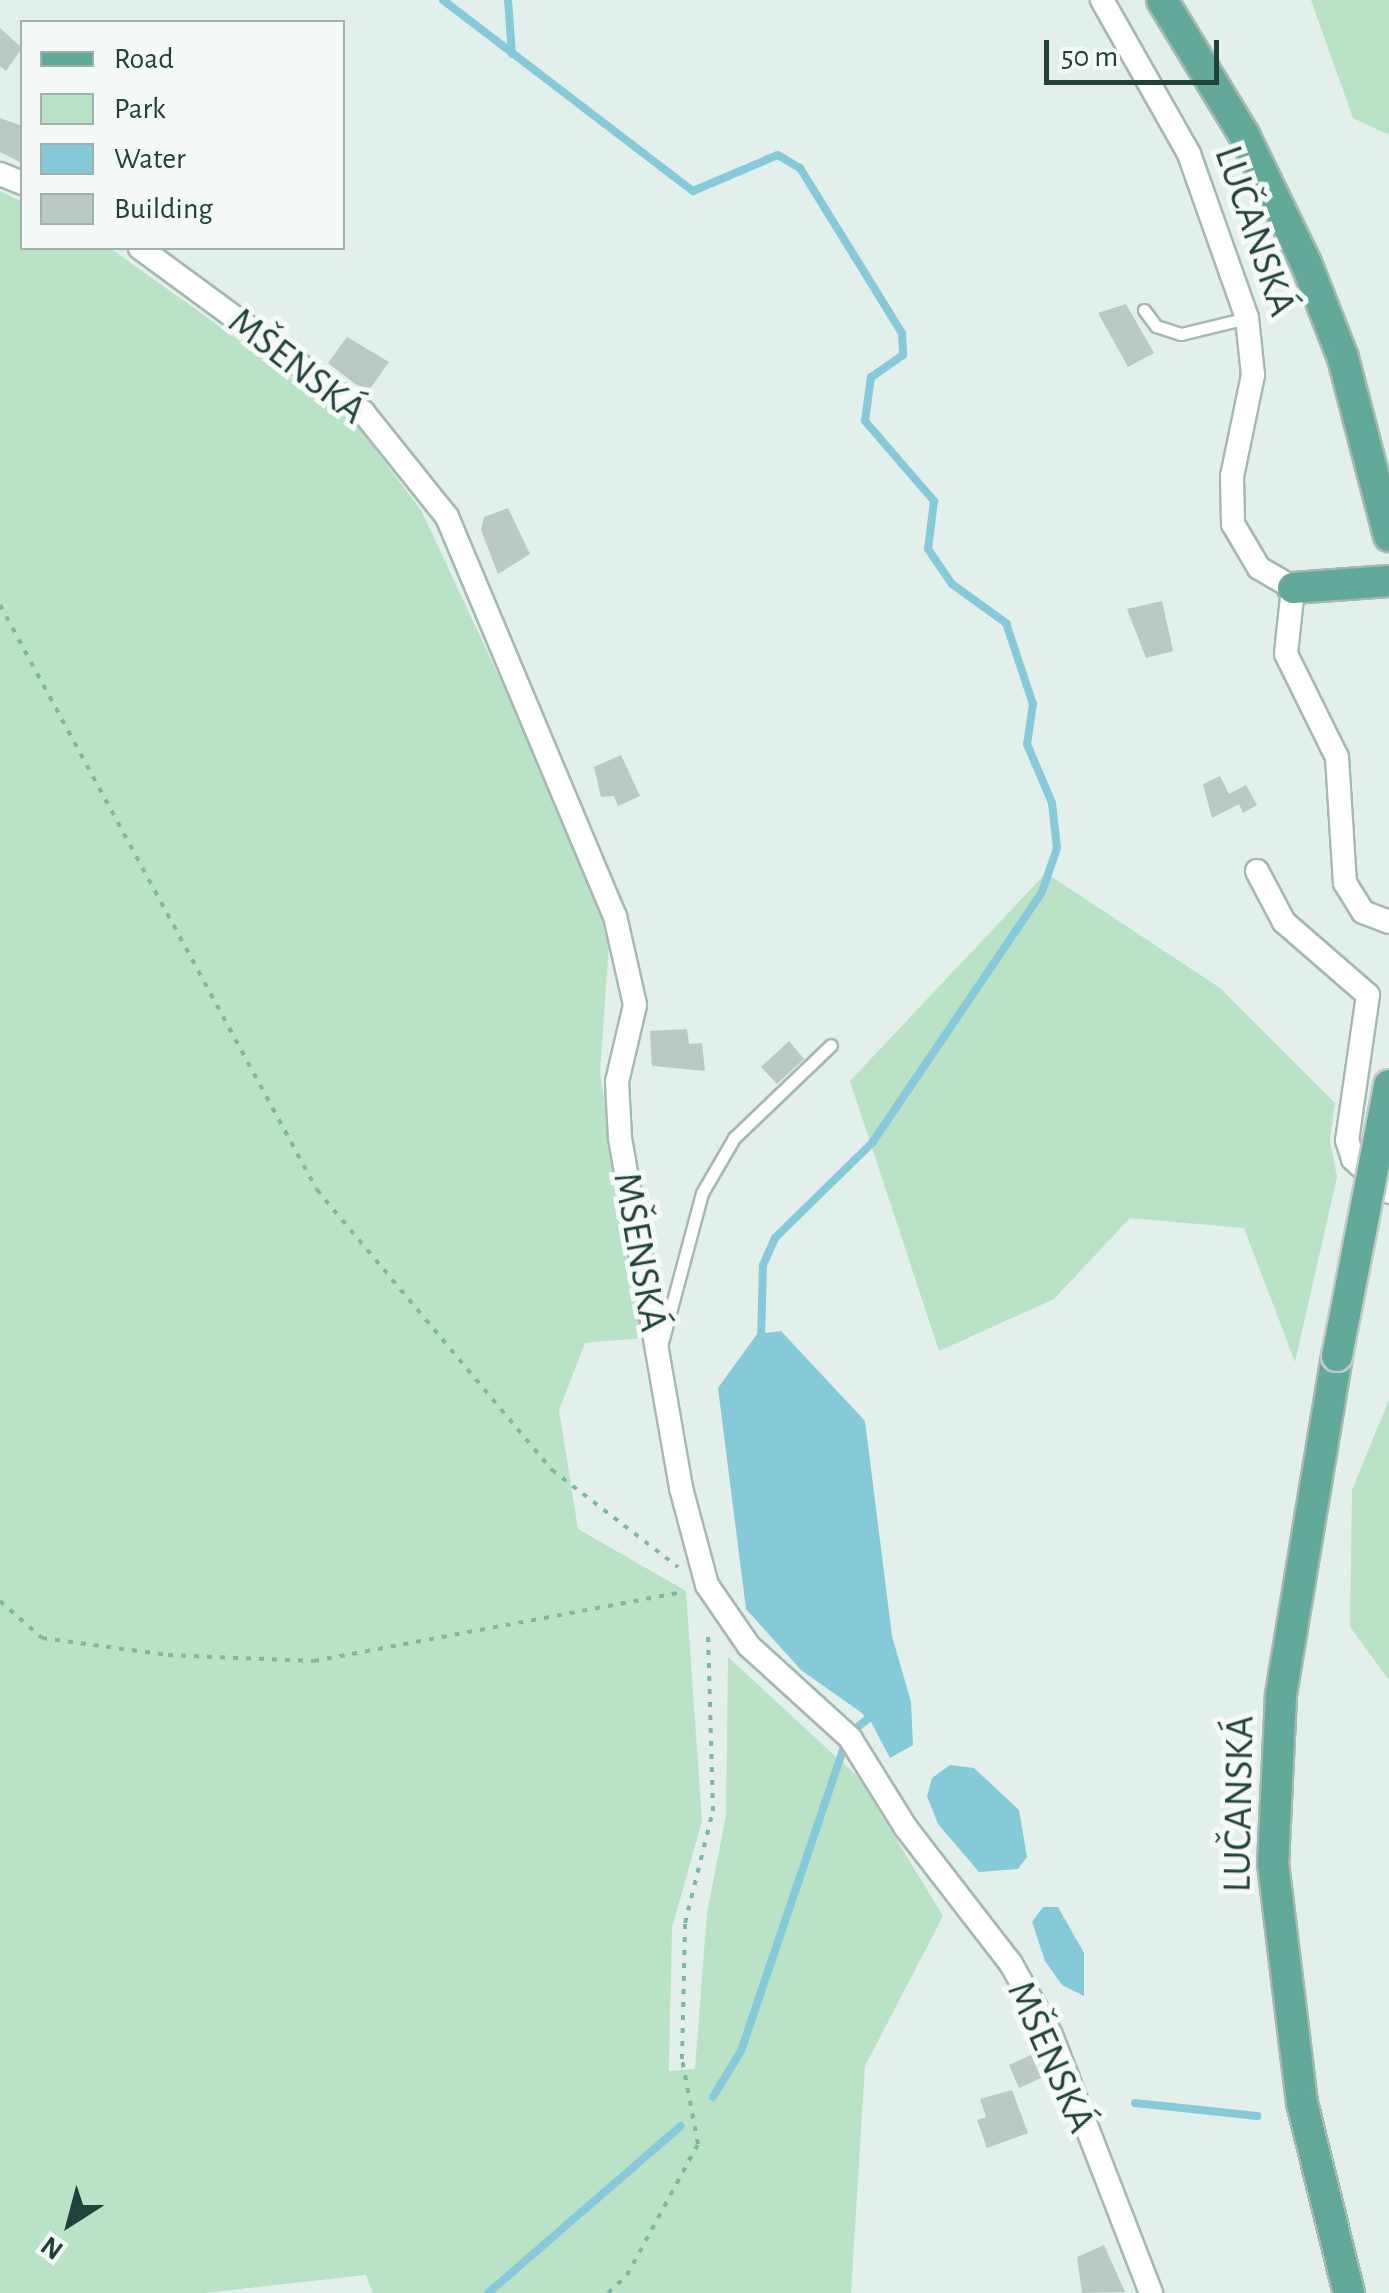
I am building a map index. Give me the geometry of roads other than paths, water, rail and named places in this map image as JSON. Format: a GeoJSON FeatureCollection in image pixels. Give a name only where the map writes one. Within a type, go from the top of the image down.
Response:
{"type":"FeatureCollection","features":[{"type":"Feature","properties":{"kind":"main road"},"geometry":{"type":"LineString","coordinates":[[1162,0],[1244,135],[1306,263],[1343,358],[1389,536]]}},
{"type":"Feature","properties":{"kind":"main road"},"geometry":{"type":"LineString","coordinates":[[1292,588],[1389,581]]}},
{"type":"Feature","properties":{"kind":"main road","name":"LUČANSKÁ"},"geometry":{"type":"LineString","coordinates":[[1349,2293],[1335,2252],[1302,2102],[1272,1863],[1281,1694],[1337,1356],[1389,1085]]}},
{"type":"Feature","properties":{"kind":"street","name":"LUČANSKÁ"},"geometry":{"type":"LineString","coordinates":[[1102,0],[1189,154],[1247,318],[1253,375],[1232,476],[1234,524],[1259,568],[1292,588]]}},
{"type":"Feature","properties":{"kind":"street","name":"MŠENSKÁ"},"geometry":{"type":"LineString","coordinates":[[143,250],[362,412],[456,535],[615,916],[635,1005],[617,1082],[620,1138],[658,1357],[707,1586],[748,1646],[850,1738],[906,1828],[1011,1964],[1051,2035],[1150,2293]]}},
{"type":"Feature","properties":{"kind":"street"},"geometry":{"type":"LineString","coordinates":[[1292,588],[1286,654],[1337,757],[1346,883],[1363,912],[1389,922]]}},
{"type":"Feature","properties":{"kind":"street"},"geometry":{"type":"LineString","coordinates":[[1257,871],[1284,922],[1368,994],[1346,1140],[1354,1160],[1389,1192]]}},
{"type":"Feature","properties":{"kind":"lane"},"geometry":{"type":"LineString","coordinates":[[1144,310],[1156,326],[1181,334],[1247,318]]}},
{"type":"Feature","properties":{"kind":"lane"},"geometry":{"type":"LineString","coordinates":[[658,1357],[702,1192],[734,1138],[831,1045]]}},
{"type":"Feature","properties":{"kind":"water"},"geometry":{"type":"Polygon","coordinates":[[[781,1331],[865,1421],[892,1636],[911,1702],[913,1745],[890,1758],[869,1718],[801,1670],[746,1609],[718,1388],[757,1334],[781,1331]]]}},
{"type":"Feature","properties":{"kind":"water"},"geometry":{"type":"Polygon","coordinates":[[[950,1765],[974,1768],[1019,1810],[1027,1857],[1018,1869],[979,1872],[938,1824],[927,1796],[932,1778],[950,1765]]]}},
{"type":"Feature","properties":{"kind":"water"},"geometry":{"type":"Polygon","coordinates":[[[1043,1907],[1058,1907],[1084,1953],[1084,1996],[1062,1985],[1045,1961],[1032,1922],[1043,1907]]]}},
{"type":"Feature","properties":{"kind":"waterway"},"geometry":{"type":"LineString","coordinates":[[443,0],[693,191],[778,155],[800,168],[902,333],[903,355],[871,377],[865,421],[934,501],[928,549],[952,584],[1006,623],[1033,704],[1027,744],[1052,803],[1057,848],[1042,892],[873,1142],[775,1238],[763,1265],[761,1340]]}},
{"type":"Feature","properties":{"kind":"waterway"},"geometry":{"type":"LineString","coordinates":[[508,0],[512,54]]}},
{"type":"Feature","properties":{"kind":"waterway"},"geometry":{"type":"LineString","coordinates":[[855,1729],[869,1718],[866,1711]]}},
{"type":"Feature","properties":{"kind":"waterway"},"geometry":{"type":"LineString","coordinates":[[713,2097],[741,2051],[843,1750]]}},
{"type":"Feature","properties":{"kind":"waterway"},"geometry":{"type":"LineString","coordinates":[[1135,2103],[1257,2116]]}},
{"type":"Feature","properties":{"kind":"waterway"},"geometry":{"type":"LineString","coordinates":[[488,2293],[681,2126]]}}]}
